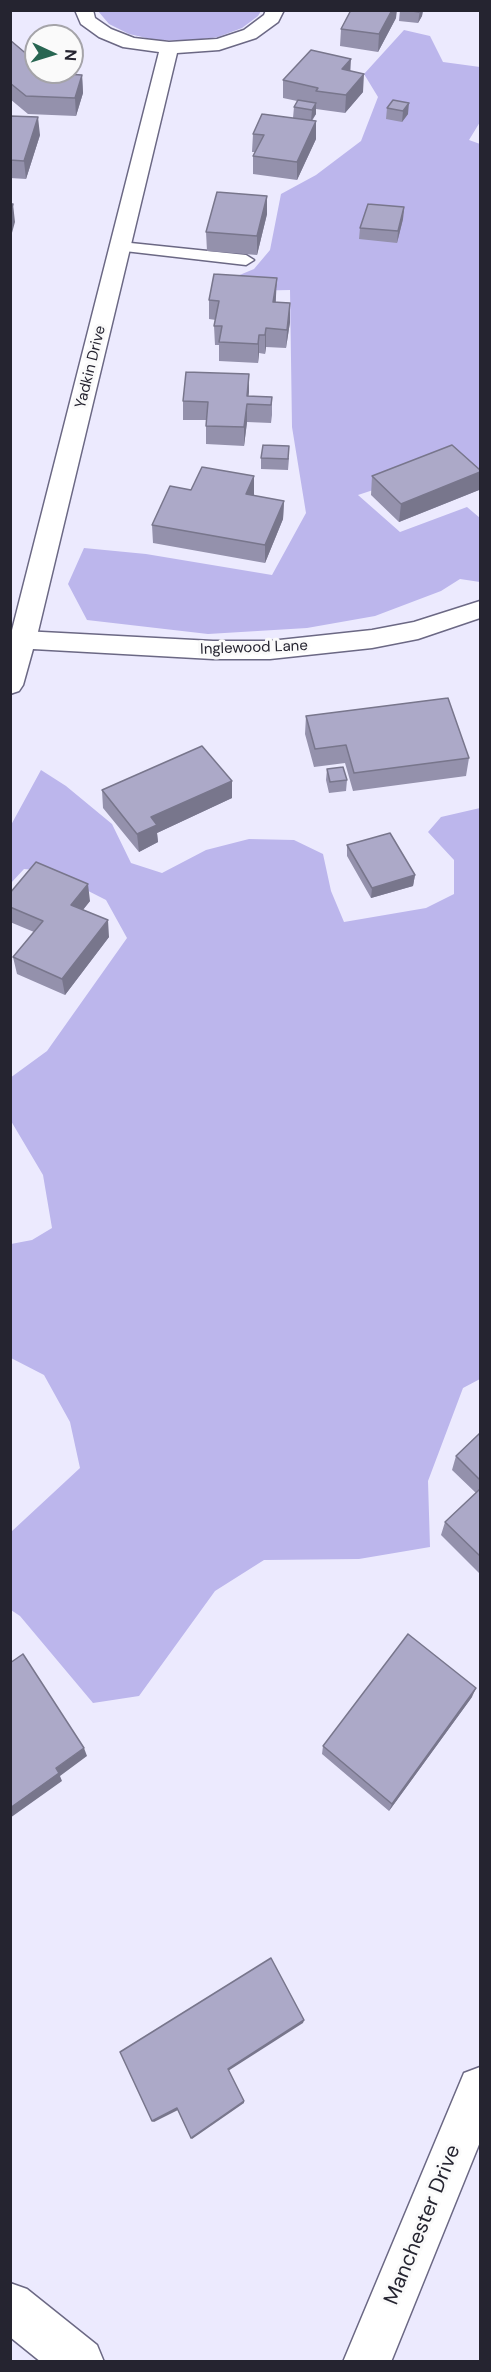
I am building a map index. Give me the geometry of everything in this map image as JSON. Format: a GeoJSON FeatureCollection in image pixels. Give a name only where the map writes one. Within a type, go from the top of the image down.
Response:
{"type":"FeatureCollection","features":[{"type":"Feature","properties":{"kind":"street"},"geometry":{"type":"LineString","coordinates":[[84,10],[87,20],[105,33],[130,43],[169,48],[219,44],[250,34],[272,18],[275,10]]}},
{"type":"Feature","properties":{"kind":"street","name":"Yadkin Drive"},"geometry":{"type":"LineString","coordinates":[[10,685],[169,48]]}},
{"type":"Feature","properties":{"kind":"street","name":"Inglewood Lane"},"geometry":{"type":"LineString","coordinates":[[23,640],[213,650],[270,650],[372,639],[418,630],[480,609]]}},
{"type":"Feature","properties":{"kind":"street","name":"Manchester Drive"},"geometry":{"type":"LineString","coordinates":[[367,2361],[480,2089]]}},
{"type":"Feature","properties":{"kind":"street"},"geometry":{"type":"LineString","coordinates":[[10,2306],[80,2361]]}},
{"type":"Feature","properties":{"kind":"lane"},"geometry":{"type":"LineString","coordinates":[[121,247],[246,260]]}},
{"type":"Feature","properties":{"kind":"shaded area"},"geometry":{"type":"Polygon","coordinates":[[[98,11],[261,11],[242,28],[218,37],[189,41],[155,40],[129,34],[109,24],[98,11]]]}},
{"type":"Feature","properties":{"kind":"shaded area"},"geometry":{"type":"Polygon","coordinates":[[[404,30],[430,36],[443,62],[480,67],[480,122],[469,140],[480,144],[480,477],[461,461],[358,495],[400,532],[467,507],[480,518],[480,582],[460,579],[441,591],[375,616],[307,628],[208,634],[87,620],[68,584],[84,548],[146,554],[272,575],[306,513],[292,427],[290,290],[243,291],[230,279],[254,269],[270,250],[281,194],[316,175],[361,141],[378,97],[364,74],[404,30]]]}},
{"type":"Feature","properties":{"kind":"shaded area"},"geometry":{"type":"Polygon","coordinates":[[[41,770],[66,786],[112,824],[131,863],[162,873],[206,850],[249,839],[294,840],[323,854],[331,891],[344,922],[426,908],[454,894],[454,860],[428,832],[441,817],[480,808],[480,1379],[463,1388],[428,1481],[430,1547],[359,1559],[264,1560],[215,1591],[139,1696],[93,1703],[20,1616],[11,1610],[11,1532],[80,1468],[70,1422],[44,1375],[11,1358],[11,1244],[32,1240],[52,1228],[43,1175],[11,1121],[10,1078],[47,1051],[127,938],[106,900],[49,871],[24,869],[11,883],[11,825],[41,770]]]}},
{"type":"Feature","properties":{"kind":"building"},"geometry":{"type":"Polygon","coordinates":[[[351,10],[392,10],[379,34],[341,29],[351,10]]]}},
{"type":"Feature","properties":{"kind":"building"},"geometry":{"type":"Polygon","coordinates":[[[10,40],[24,52],[24,84],[79,84],[75,98],[26,96],[10,83],[10,40]]]}},
{"type":"Feature","properties":{"kind":"building"},"geometry":{"type":"Polygon","coordinates":[[[311,50],[351,59],[342,69],[364,74],[346,95],[316,91],[318,88],[283,80],[311,50]]]}},
{"type":"Feature","properties":{"kind":"building"},"geometry":{"type":"Polygon","coordinates":[[[298,100],[316,103],[312,110],[294,107],[298,100]]]}},
{"type":"Feature","properties":{"kind":"building"},"geometry":{"type":"Polygon","coordinates":[[[393,100],[409,103],[403,111],[387,108],[393,100]]]}},
{"type":"Feature","properties":{"kind":"building"},"geometry":{"type":"Polygon","coordinates":[[[262,114],[316,121],[297,162],[253,156],[264,135],[253,134],[262,114]]]}},
{"type":"Feature","properties":{"kind":"building"},"geometry":{"type":"Polygon","coordinates":[[[10,116],[38,117],[24,161],[10,160],[10,116]]]}},
{"type":"Feature","properties":{"kind":"building"},"geometry":{"type":"Polygon","coordinates":[[[217,192],[267,196],[257,236],[206,232],[217,192]]]}},
{"type":"Feature","properties":{"kind":"building"},"geometry":{"type":"Polygon","coordinates":[[[368,204],[404,207],[398,231],[360,228],[368,204]]]}},
{"type":"Feature","properties":{"kind":"building"},"geometry":{"type":"Polygon","coordinates":[[[214,274],[277,278],[273,302],[290,303],[287,330],[266,328],[265,335],[259,335],[258,344],[219,342],[222,326],[214,326],[219,301],[209,300],[214,274]]]}},
{"type":"Feature","properties":{"kind":"building"},"geometry":{"type":"Polygon","coordinates":[[[186,372],[249,374],[247,396],[272,397],[271,405],[247,404],[244,427],[206,426],[208,402],[183,401],[186,372]]]}},
{"type":"Feature","properties":{"kind":"building"},"geometry":{"type":"Polygon","coordinates":[[[263,445],[289,446],[288,459],[261,458],[263,445]]]}},
{"type":"Feature","properties":{"kind":"building"},"geometry":{"type":"Polygon","coordinates":[[[452,445],[480,472],[401,504],[372,476],[452,445]]]}},
{"type":"Feature","properties":{"kind":"building"},"geometry":{"type":"Polygon","coordinates":[[[202,467],[254,476],[246,494],[284,501],[265,545],[152,525],[170,486],[191,490],[202,467]]]}},
{"type":"Feature","properties":{"kind":"building"},"geometry":{"type":"Polygon","coordinates":[[[448,698],[469,758],[354,773],[346,745],[315,749],[306,716],[448,698]]]}},
{"type":"Feature","properties":{"kind":"building"},"geometry":{"type":"Polygon","coordinates":[[[202,746],[232,781],[151,817],[157,825],[137,834],[102,790],[202,746]]]}},
{"type":"Feature","properties":{"kind":"building"},"geometry":{"type":"Polygon","coordinates":[[[343,767],[347,780],[330,782],[327,769],[343,767]]]}},
{"type":"Feature","properties":{"kind":"building"},"geometry":{"type":"Polygon","coordinates":[[[390,833],[415,875],[372,888],[347,845],[390,833]]]}},
{"type":"Feature","properties":{"kind":"building"},"geometry":{"type":"Polygon","coordinates":[[[36,862],[88,884],[71,905],[108,920],[62,979],[13,957],[43,921],[10,907],[10,893],[36,862]]]}},
{"type":"Feature","properties":{"kind":"building"},"geometry":{"type":"Polygon","coordinates":[[[480,1433],[480,1480],[456,1456],[480,1433]]]}},
{"type":"Feature","properties":{"kind":"building"},"geometry":{"type":"Polygon","coordinates":[[[480,1489],[480,1556],[445,1522],[480,1489]]]}},
{"type":"Feature","properties":{"kind":"building"},"geometry":{"type":"Polygon","coordinates":[[[408,1634],[476,1688],[392,1804],[323,1746],[408,1634]]]}},
{"type":"Feature","properties":{"kind":"building"},"geometry":{"type":"Polygon","coordinates":[[[23,1654],[84,1748],[56,1768],[59,1773],[10,1808],[10,1663],[23,1654]]]}},
{"type":"Feature","properties":{"kind":"building"},"geometry":{"type":"Polygon","coordinates":[[[271,1958],[304,2020],[228,2069],[244,2101],[191,2138],[177,2108],[152,2121],[120,2052],[271,1958]]]}}]}
